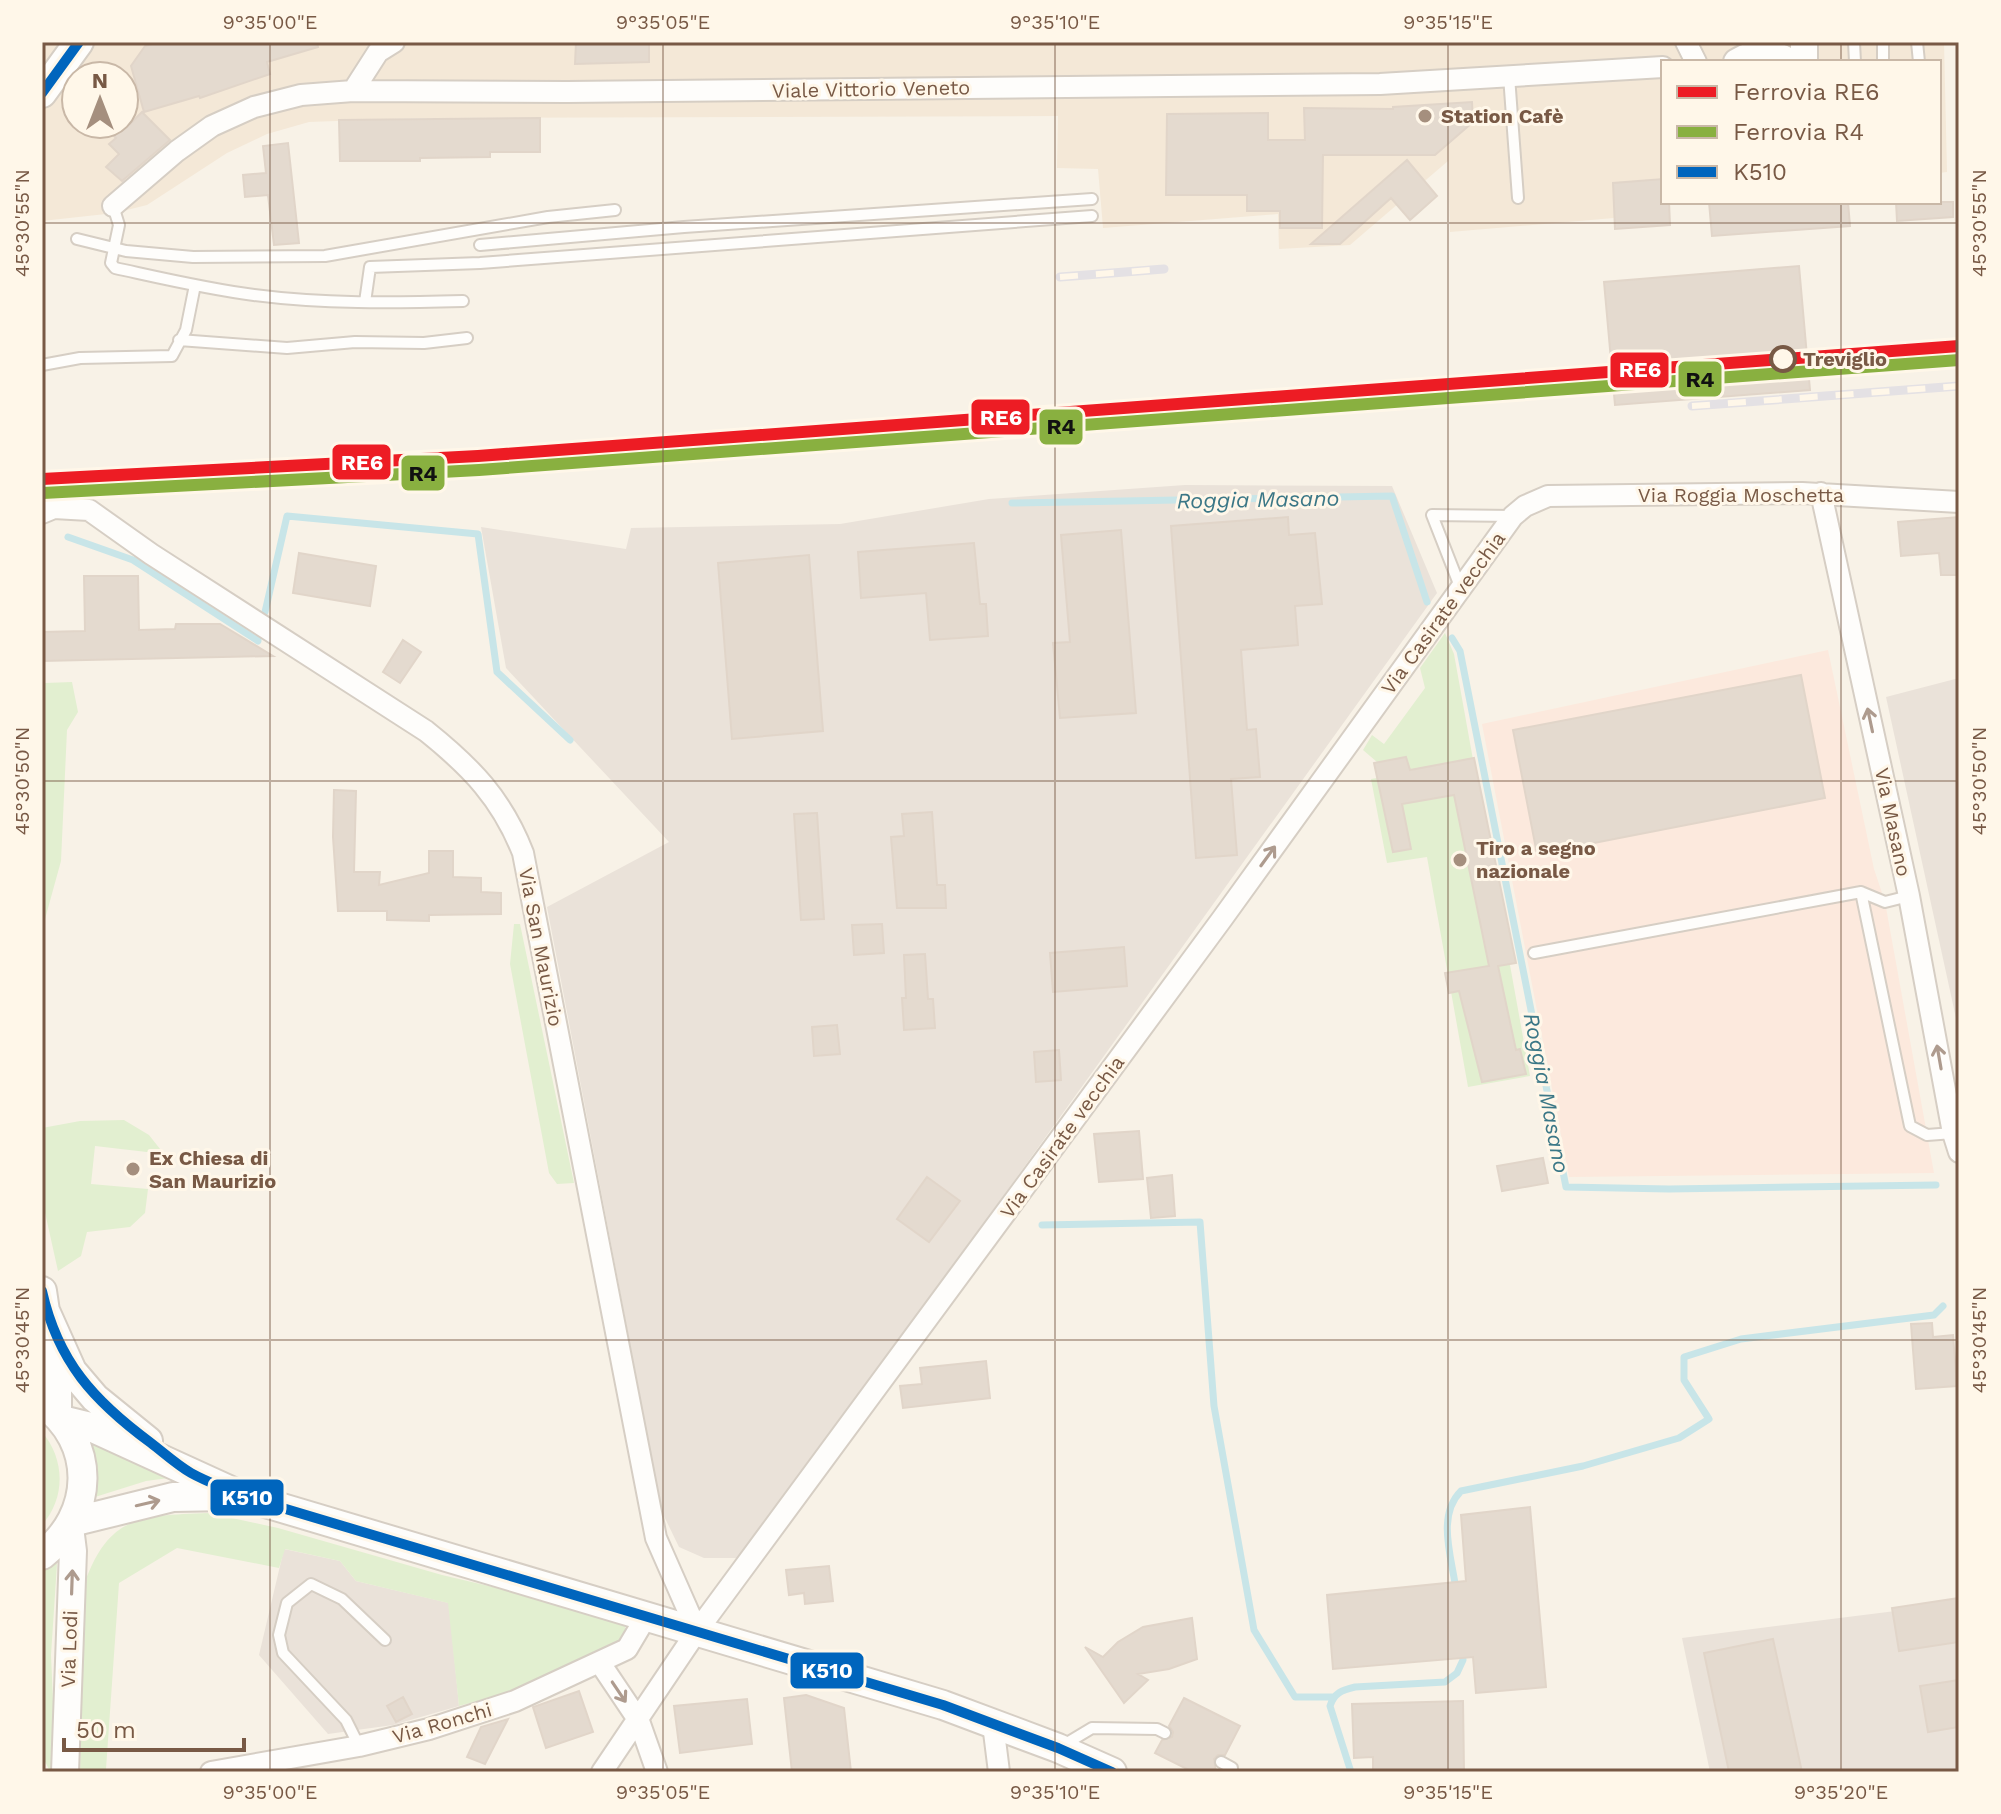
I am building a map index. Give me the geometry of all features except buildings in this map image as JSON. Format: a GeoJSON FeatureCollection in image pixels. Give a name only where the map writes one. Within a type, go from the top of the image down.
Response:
{"type":"FeatureCollection","features":[{"type":"Feature","properties":{"kind":"main road"},"geometry":{"type":"LineString","coordinates":[[42,93],[79,42]]}},
{"type":"Feature","properties":{"kind":"main road"},"geometry":{"type":"LineString","coordinates":[[42,1555],[71,1524],[80,1502],[83,1480],[81,1459],[74,1439],[54,1412],[57,1392],[44,1302]]}},
{"type":"Feature","properties":{"kind":"main road"},"geometry":{"type":"LineString","coordinates":[[44,1302],[72,1371],[95,1398],[124,1425],[194,1475]]}},
{"type":"Feature","properties":{"kind":"main road"},"geometry":{"type":"LineString","coordinates":[[54,1412],[242,1496],[943,1705],[1058,1748],[1112,1772]]}},
{"type":"Feature","properties":{"kind":"main road"},"geometry":{"type":"LineString","coordinates":[[71,1524],[173,1497],[242,1496]]}},
{"type":"Feature","properties":{"kind":"street"},"geometry":{"type":"LineString","coordinates":[[353,91],[378,52],[394,42]]}},
{"type":"Feature","properties":{"kind":"street"},"geometry":{"type":"LineString","coordinates":[[1686,42],[1695,60]]}},
{"type":"Feature","properties":{"kind":"street","name":"Viale Vittorio Veneto"},"geometry":{"type":"LineString","coordinates":[[113,206],[177,151],[212,126],[254,107],[301,95],[353,91],[567,92],[1380,84],[1661,67]]}},
{"type":"Feature","properties":{"kind":"street","name":"Via Roggia Moschetta"},"geometry":{"type":"LineString","coordinates":[[1519,511],[1548,496],[1821,493],[1959,502]]}},
{"type":"Feature","properties":{"kind":"street","name":"Via Masano"},"geometry":{"type":"LineString","coordinates":[[1821,493],[1909,896],[1956,1142]]}},
{"type":"Feature","properties":{"kind":"street","name":"Via San Maurizio"},"geometry":{"type":"LineString","coordinates":[[42,513],[54,508],[89,510],[151,554],[426,731],[481,782],[511,824],[523,853],[656,1538],[697,1631]]}},
{"type":"Feature","properties":{"kind":"street","name":"Via Casirate vecchia"},"geometry":{"type":"LineString","coordinates":[[602,1772],[697,1631],[1519,511]]}},
{"type":"Feature","properties":{"kind":"street","name":"Via Lodi"},"geometry":{"type":"LineString","coordinates":[[65,1772],[73,1551],[71,1524]]}},
{"type":"Feature","properties":{"kind":"street","name":"Via Ronchi"},"geometry":{"type":"LineString","coordinates":[[211,1772],[359,1746],[429,1729],[515,1701],[627,1649],[646,1617]]}},
{"type":"Feature","properties":{"kind":"street"},"geometry":{"type":"LineString","coordinates":[[600,1663],[639,1721],[657,1772]]}},
{"type":"Feature","properties":{"kind":"street"},"geometry":{"type":"LineString","coordinates":[[993,1724],[999,1772]]}},
{"type":"Feature","properties":{"kind":"lane"},"geometry":{"type":"LineString","coordinates":[[1509,76],[1518,198]]}},
{"type":"Feature","properties":{"kind":"lane"},"geometry":{"type":"LineString","coordinates":[[486,228],[484,245],[684,227],[1092,199]]}},
{"type":"Feature","properties":{"kind":"lane"},"geometry":{"type":"LineString","coordinates":[[113,206],[119,225],[111,263],[115,268],[195,285],[282,298],[365,302],[463,301]]}},
{"type":"Feature","properties":{"kind":"lane"},"geometry":{"type":"LineString","coordinates":[[77,239],[114,249],[193,257],[325,256],[548,217],[615,210]]}},
{"type":"Feature","properties":{"kind":"lane"},"geometry":{"type":"LineString","coordinates":[[365,302],[370,267],[480,263],[1092,216]]}},
{"type":"Feature","properties":{"kind":"lane"},"geometry":{"type":"LineString","coordinates":[[42,365],[80,358],[172,356],[186,330],[195,285]]}},
{"type":"Feature","properties":{"kind":"lane"},"geometry":{"type":"LineString","coordinates":[[179,340],[287,348],[355,342],[424,343],[467,338]]}},
{"type":"Feature","properties":{"kind":"lane"},"geometry":{"type":"LineString","coordinates":[[1461,589],[1432,515],[1519,511]]}},
{"type":"Feature","properties":{"kind":"lane"},"geometry":{"type":"LineString","coordinates":[[1861,892],[1910,1126],[1927,1135],[1956,1142]]}},
{"type":"Feature","properties":{"kind":"lane"},"geometry":{"type":"LineString","coordinates":[[1534,953],[1861,892],[1885,902],[1909,896]]}},
{"type":"Feature","properties":{"kind":"lane"},"geometry":{"type":"LineString","coordinates":[[359,1746],[346,1720],[283,1653],[279,1635],[287,1603],[311,1584],[342,1599],[385,1640]]}},
{"type":"Feature","properties":{"kind":"lane"},"geometry":{"type":"LineString","coordinates":[[1058,1748],[1092,1728],[1157,1729],[1165,1733]]}},
{"type":"Feature","properties":{"kind":"lane"},"geometry":{"type":"LineString","coordinates":[[1221,1762],[1232,1768],[1232,1772]]}},
{"type":"Feature","properties":{"kind":"shaded area"},"geometry":{"type":"Polygon","coordinates":[[[42,42],[1944,42],[1947,172],[1941,173],[1941,60],[1661,60],[1661,179],[1613,183],[1614,218],[1450,232],[1448,161],[1350,245],[1279,249],[1278,214],[1103,228],[1098,169],[1057,168],[1058,116],[419,118],[309,122],[267,134],[227,153],[147,205],[115,213],[42,221],[42,42]]]}},
{"type":"Feature","properties":{"kind":"shaded area"},"geometry":{"type":"Polygon","coordinates":[[[1185,485],[1392,486],[1437,593],[755,1541],[737,1558],[704,1558],[679,1547],[662,1512],[547,907],[669,842],[506,668],[481,527],[626,549],[631,528],[840,524],[989,499],[1185,485]]]}},
{"type":"Feature","properties":{"kind":"shaded area"},"geometry":{"type":"Polygon","coordinates":[[[1828,650],[1874,869],[1885,902],[1934,1173],[1569,1177],[1482,724],[1828,650]]]}},
{"type":"Feature","properties":{"kind":"shaded area"},"geometry":{"type":"Polygon","coordinates":[[[1959,678],[1959,1032],[1886,697],[1959,678]]]}},
{"type":"Feature","properties":{"kind":"shaded area"},"geometry":{"type":"Polygon","coordinates":[[[284,1549],[340,1561],[356,1581],[449,1603],[459,1706],[393,1725],[328,1734],[259,1655],[284,1549]]]}},
{"type":"Feature","properties":{"kind":"shaded area"},"geometry":{"type":"Polygon","coordinates":[[[1959,1603],[1959,1772],[1710,1772],[1682,1638],[1959,1603]]]}},
{"type":"Feature","properties":{"kind":"green space","name":"Tiro a segno nazionale"},"geometry":{"type":"Polygon","coordinates":[[[1445,633],[1454,654],[1530,1076],[1468,1087],[1427,857],[1387,863],[1371,779],[1377,778],[1374,763],[1377,762],[1363,750],[1372,735],[1384,744],[1425,688],[1420,668],[1445,633]]]}},
{"type":"Feature","properties":{"kind":"green space"},"geometry":{"type":"Polygon","coordinates":[[[42,670],[45,670],[45,683],[72,682],[78,712],[67,730],[61,861],[42,930],[42,670]]]}},
{"type":"Feature","properties":{"kind":"green space"},"geometry":{"type":"Polygon","coordinates":[[[514,924],[520,924],[574,1183],[557,1184],[549,1173],[510,964],[514,924]]]}},
{"type":"Feature","properties":{"kind":"green space"},"geometry":{"type":"Polygon","coordinates":[[[124,1120],[149,1135],[164,1154],[95,1146],[91,1184],[148,1189],[145,1213],[130,1227],[87,1232],[81,1256],[58,1271],[42,1199],[42,1128],[80,1121],[124,1120]]]}},
{"type":"Feature","properties":{"kind":"green space"},"geometry":{"type":"Polygon","coordinates":[[[42,1432],[55,1454],[60,1478],[55,1503],[42,1525],[42,1432]]]}},
{"type":"Feature","properties":{"kind":"green space"},"geometry":{"type":"Polygon","coordinates":[[[88,1435],[169,1478],[146,1481],[95,1497],[88,1435]]]}},
{"type":"Feature","properties":{"kind":"green space"},"geometry":{"type":"Polygon","coordinates":[[[209,1513],[278,1528],[442,1575],[615,1616],[625,1627],[625,1637],[623,1642],[514,1691],[459,1706],[448,1603],[356,1581],[340,1561],[285,1549],[279,1568],[177,1548],[119,1583],[106,1769],[80,1772],[85,1582],[95,1559],[118,1531],[132,1523],[166,1515],[209,1513]]]}},
{"type":"Feature","properties":{"kind":"green space"},"geometry":{"type":"Polygon","coordinates":[[[53,1561],[57,1564],[51,1655],[54,1772],[50,1771],[42,1756],[42,1568],[53,1561]]]}},
{"type":"Feature","properties":{"kind":"waterway","name":"Roggia Masano"},"geometry":{"type":"LineString","coordinates":[[1012,503],[1392,496],[1427,602]]}},
{"type":"Feature","properties":{"kind":"waterway"},"geometry":{"type":"LineString","coordinates":[[265,612],[287,516],[478,534],[497,672],[570,740]]}},
{"type":"Feature","properties":{"kind":"waterway"},"geometry":{"type":"LineString","coordinates":[[68,537],[133,560],[258,639]]}},
{"type":"Feature","properties":{"kind":"waterway","name":"Roggia Masano"},"geometry":{"type":"LineString","coordinates":[[1452,638],[1460,651],[1566,1187],[1669,1189],[1936,1185]]}},
{"type":"Feature","properties":{"kind":"waterway"},"geometry":{"type":"LineString","coordinates":[[1042,1225],[1200,1222],[1214,1406],[1254,1630],[1295,1697],[1333,1697]]}},
{"type":"Feature","properties":{"kind":"waterway"},"geometry":{"type":"LineString","coordinates":[[1456,1590],[1447,1525],[1453,1501],[1461,1491],[1583,1466],[1679,1438],[1709,1419],[1684,1380],[1684,1357],[1741,1339],[1934,1315],[1943,1306]]}},
{"type":"Feature","properties":{"kind":"waterway"},"geometry":{"type":"LineString","coordinates":[[1351,1772],[1330,1706],[1336,1695],[1355,1687],[1445,1682],[1457,1673],[1463,1660],[1462,1651]]}},
{"type":"Feature","properties":{"kind":"railway"},"geometry":{"type":"LineString","coordinates":[[1060,277],[1164,269]]}},
{"type":"Feature","properties":{"kind":"railway"},"geometry":{"type":"LineString","coordinates":[[1692,406],[1959,386]]}},
{"type":"Feature","properties":{"kind":"rail line","name":"RE6"},"geometry":{"type":"LineString","coordinates":[[42,479],[478,456],[1959,346]]}},
{"type":"Feature","properties":{"kind":"rail line","name":"R4"},"geometry":{"type":"LineString","coordinates":[[43,493],[479,470],[1959,360]]}},
{"type":"Feature","properties":{"kind":"transit line","name":"K510"},"geometry":{"type":"LineString","coordinates":[[42,93],[79,42]]}},
{"type":"Feature","properties":{"kind":"transit line","name":"K510"},"geometry":{"type":"LineString","coordinates":[[42,1291],[58,1339],[81,1378],[112,1412],[171,1459],[203,1479],[242,1496],[943,1705],[1058,1748],[1112,1772]]}},
{"type":"Feature","properties":{"kind":"place","name":"Station Cafè"},"geometry":{"type":"Point","coordinates":[1425,116]}},
{"type":"Feature","properties":{"kind":"place","name":"Treviglio"},"geometry":{"type":"Point","coordinates":[1783,359]}},
{"type":"Feature","properties":{"kind":"place","name":"Tiro a segno nazionale"},"geometry":{"type":"Point","coordinates":[1460,860]}},
{"type":"Feature","properties":{"kind":"place","name":"Ex Chiesa di San Maurizio"},"geometry":{"type":"Point","coordinates":[133,1169]}}]}
